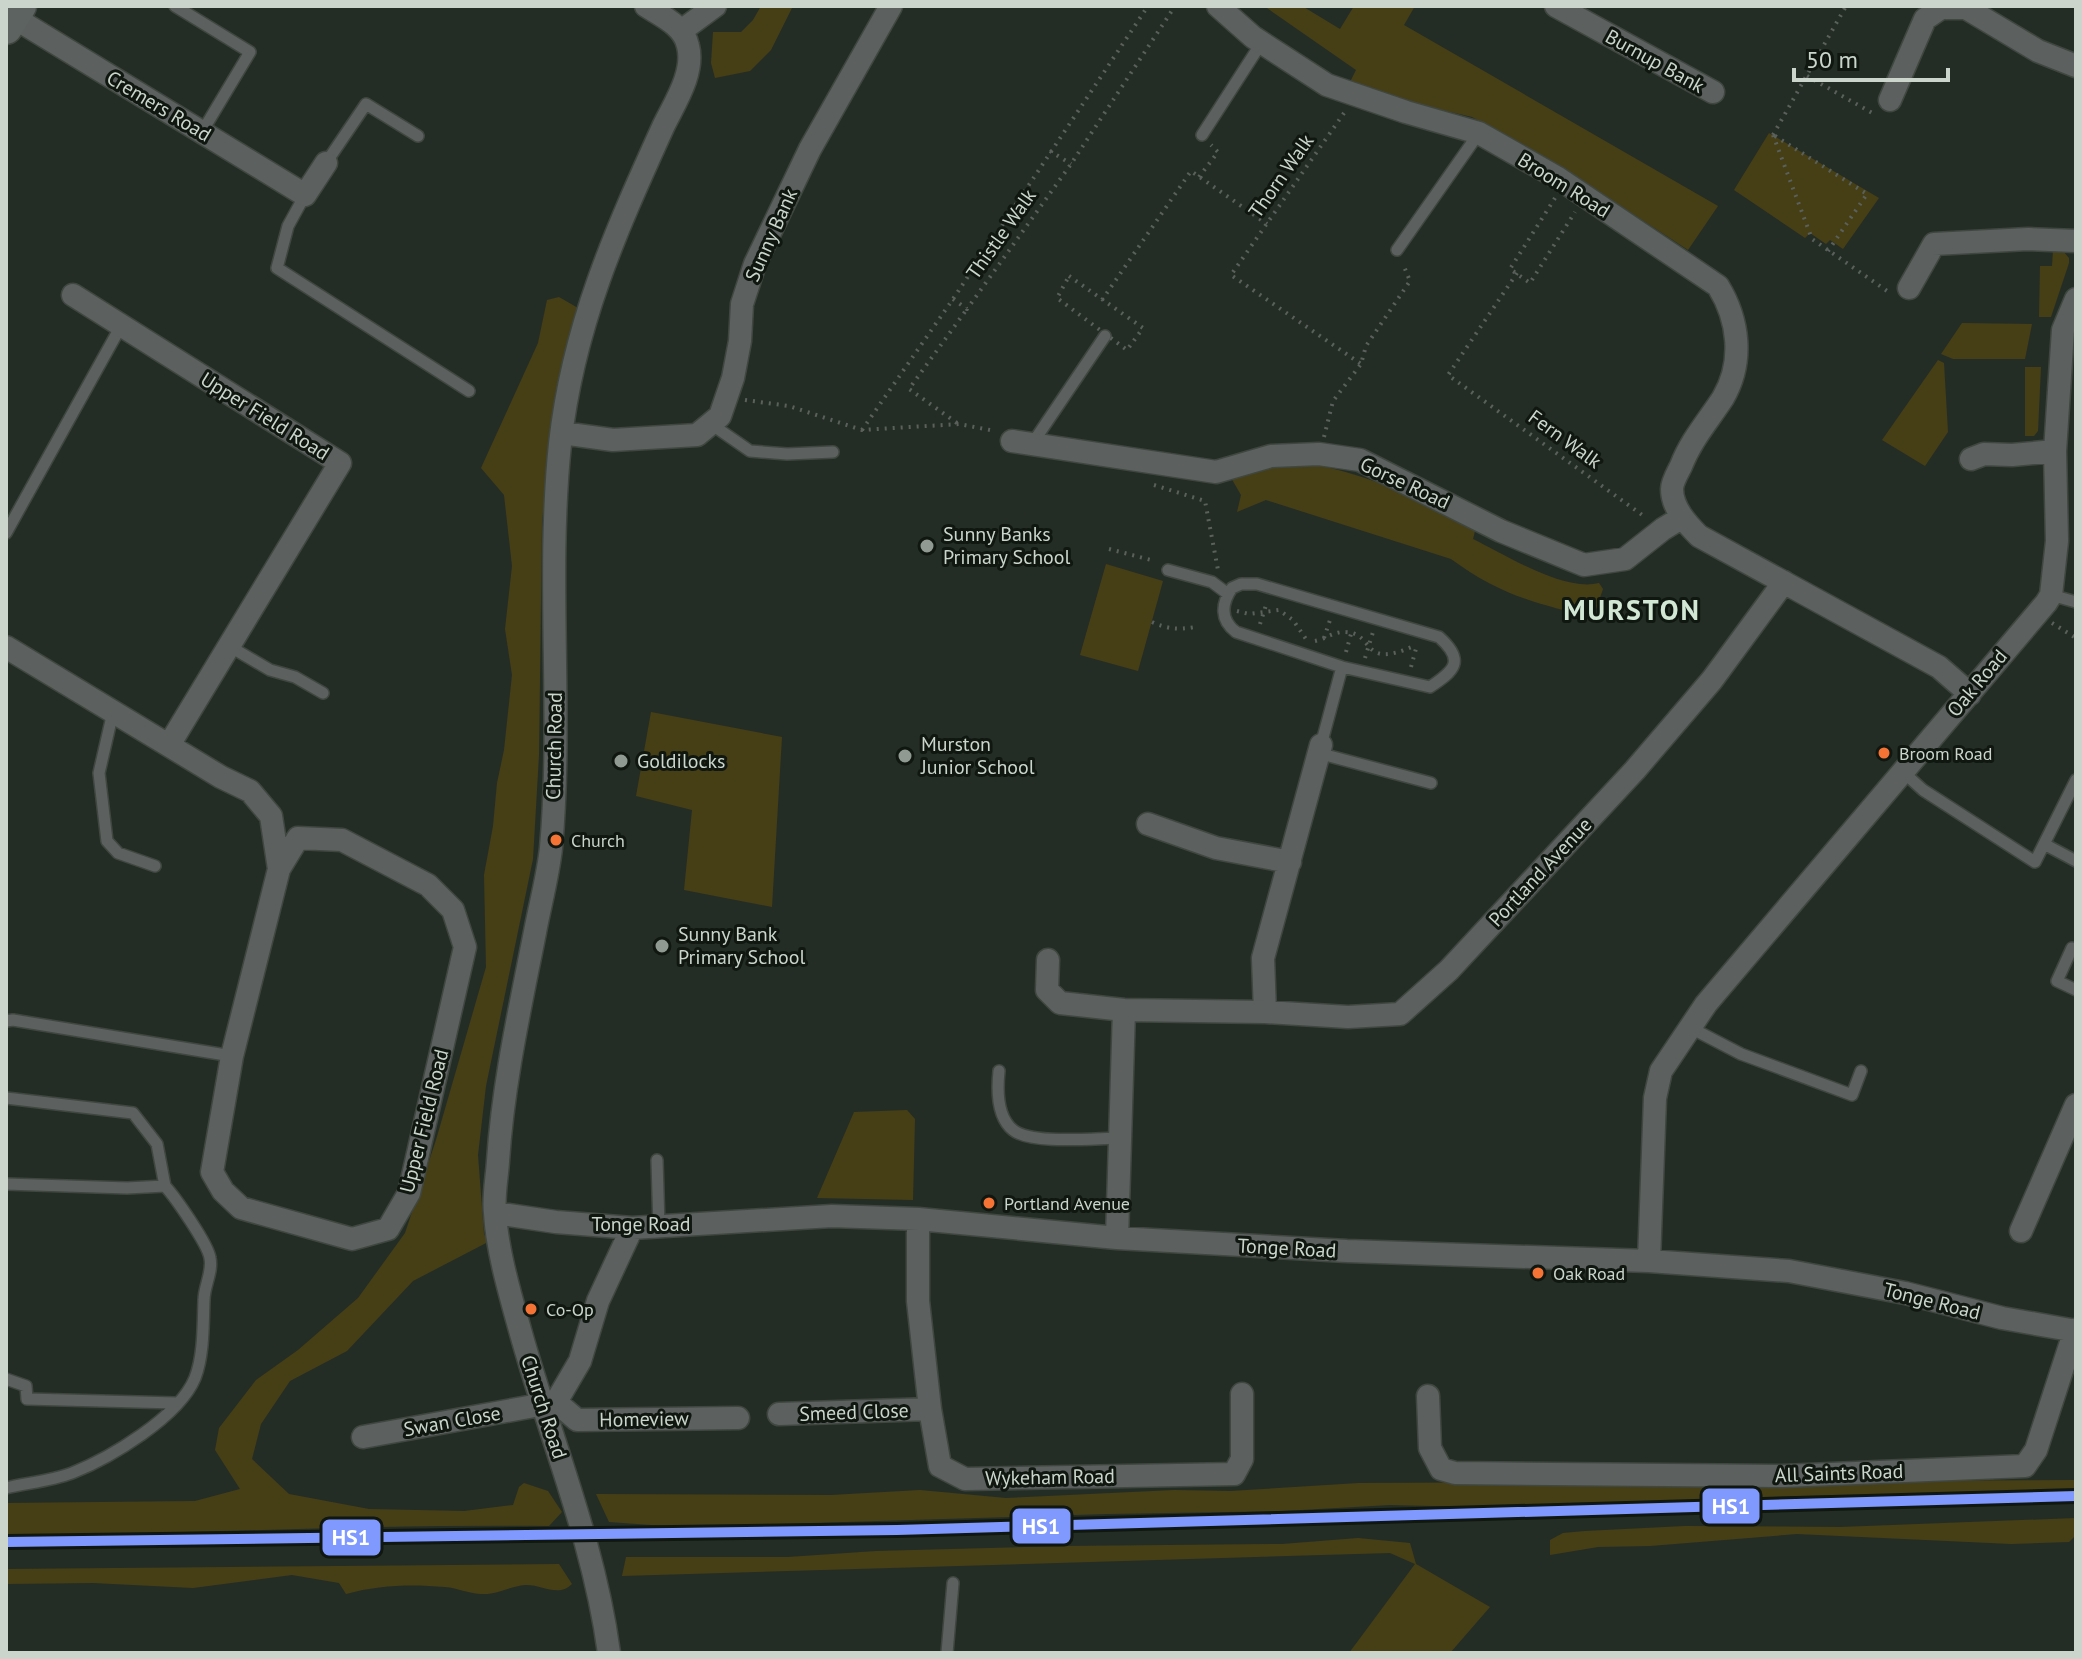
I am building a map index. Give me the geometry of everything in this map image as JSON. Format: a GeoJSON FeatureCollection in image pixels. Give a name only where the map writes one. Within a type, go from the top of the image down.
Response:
{"type":"FeatureCollection","features":[{"type":"Feature","properties":{"kind":"street"},"geometry":{"type":"LineString","coordinates":[[646,6],[681,31],[715,6]]}},
{"type":"Feature","properties":{"kind":"street","name":"Sunny Bank"},"geometry":{"type":"LineString","coordinates":[[711,424],[720,416],[727,397],[740,341],[742,304],[755,264],[810,149],[891,6]]}},
{"type":"Feature","properties":{"kind":"street","name":"Broom Road"},"geometry":{"type":"LineString","coordinates":[[1218,6],[1262,42],[1327,85],[1479,133],[1564,183],[1718,286],[1730,306],[1736,333],[1736,364],[1724,395],[1689,444],[1672,489],[1672,524]]}},
{"type":"Feature","properties":{"kind":"street","name":"Burnup Bank"},"geometry":{"type":"LineString","coordinates":[[1556,6],[1595,16],[1713,92]]}},
{"type":"Feature","properties":{"kind":"street"},"geometry":{"type":"LineString","coordinates":[[1890,100],[1925,19],[1941,8],[1966,8],[2038,51],[2076,66]]}},
{"type":"Feature","properties":{"kind":"street","name":"Cremers Road"},"geometry":{"type":"LineString","coordinates":[[13,17],[305,195]]}},
{"type":"Feature","properties":{"kind":"street","name":"Church Road"},"geometry":{"type":"LineString","coordinates":[[609,1653],[596,1580],[549,1404],[510,1294],[495,1213],[500,1121],[550,853],[556,765],[553,549],[555,492],[562,433],[580,335],[604,261],[685,80],[689,46],[681,31]]}},
{"type":"Feature","properties":{"kind":"street"},"geometry":{"type":"LineString","coordinates":[[305,195],[326,163]]}},
{"type":"Feature","properties":{"kind":"street"},"geometry":{"type":"LineString","coordinates":[[1909,288],[1934,244],[1992,240],[2076,241]]}},
{"type":"Feature","properties":{"kind":"street","name":"Upper Field Road"},"geometry":{"type":"LineString","coordinates":[[73,295],[340,463],[169,745]]}},
{"type":"Feature","properties":{"kind":"street"},"geometry":{"type":"LineString","coordinates":[[2051,595],[2066,541],[2055,451],[2068,360],[2063,330],[2076,299]]}},
{"type":"Feature","properties":{"kind":"street"},"geometry":{"type":"LineString","coordinates":[[562,433],[613,440],[648,439],[697,435],[711,424]]}},
{"type":"Feature","properties":{"kind":"street","name":"Gorse Road"},"geometry":{"type":"LineString","coordinates":[[1022,442],[1216,472],[1271,456],[1319,454],[1360,460],[1501,531],[1584,565],[1625,559],[1672,524]]}},
{"type":"Feature","properties":{"kind":"street"},"geometry":{"type":"LineString","coordinates":[[1971,459],[1984,454],[2055,451]]}},
{"type":"Feature","properties":{"kind":"street"},"geometry":{"type":"LineString","coordinates":[[1672,524],[1939,667],[1970,694]]}},
{"type":"Feature","properties":{"kind":"street","name":"Portland Avenue"},"geometry":{"type":"LineString","coordinates":[[1048,960],[1047,990],[1060,1003],[1124,1010],[1265,1012],[1348,1017],[1400,1014],[1449,970],[1635,770],[1712,680],[1784,582]]}},
{"type":"Feature","properties":{"kind":"street","name":"Oak Road"},"geometry":{"type":"LineString","coordinates":[[1649,1261],[1655,1098],[1661,1071],[1706,1004],[2051,595]]}},
{"type":"Feature","properties":{"kind":"street","name":"Upper Field Road"},"geometry":{"type":"LineString","coordinates":[[6,647],[221,777],[250,791],[271,816],[279,869]]}},
{"type":"Feature","properties":{"kind":"street"},"geometry":{"type":"LineString","coordinates":[[1265,1012],[1263,958],[1319,749]]}},
{"type":"Feature","properties":{"kind":"street"},"geometry":{"type":"LineString","coordinates":[[1148,824],[1216,848],[1290,862]]}},
{"type":"Feature","properties":{"kind":"street","name":"Upper Field Road"},"geometry":{"type":"LineString","coordinates":[[298,838],[342,840],[428,885],[453,910],[465,947],[409,1193],[388,1229],[352,1239],[241,1208],[223,1191],[212,1172],[232,1056],[279,869],[298,838]]}},
{"type":"Feature","properties":{"kind":"street"},"geometry":{"type":"LineString","coordinates":[[1117,1238],[1124,1010]]}},
{"type":"Feature","properties":{"kind":"street"},"geometry":{"type":"LineString","coordinates":[[2021,1231],[2076,1105]]}},
{"type":"Feature","properties":{"kind":"street","name":"Tonge Road"},"geometry":{"type":"LineString","coordinates":[[495,1213],[632,1228],[832,1216],[918,1219],[1117,1238],[1347,1251],[1649,1261],[1789,1271],[1905,1293],[2002,1318],[2075,1330]]}},
{"type":"Feature","properties":{"kind":"street","name":"Wykeham Road"},"geometry":{"type":"LineString","coordinates":[[918,1219],[918,1301],[940,1466],[965,1479],[1234,1474],[1242,1459],[1242,1394]]}},
{"type":"Feature","properties":{"kind":"street"},"geometry":{"type":"LineString","coordinates":[[549,1404],[580,1361],[598,1301],[632,1228]]}},
{"type":"Feature","properties":{"kind":"street","name":"All Saints Road"},"geometry":{"type":"LineString","coordinates":[[1428,1396],[1430,1448],[1441,1469],[1455,1473],[1783,1476],[2025,1466],[2036,1450],[2075,1330]]}},
{"type":"Feature","properties":{"kind":"street","name":"Homeview"},"geometry":{"type":"LineString","coordinates":[[549,1404],[577,1420],[738,1418]]}},
{"type":"Feature","properties":{"kind":"street","name":"Swan Close"},"geometry":{"type":"LineString","coordinates":[[363,1437],[549,1404]]}},
{"type":"Feature","properties":{"kind":"street","name":"Smeed Close"},"geometry":{"type":"LineString","coordinates":[[779,1414],[930,1409]]}},
{"type":"Feature","properties":{"kind":"lane"},"geometry":{"type":"LineString","coordinates":[[175,6],[250,52],[202,132]]}},
{"type":"Feature","properties":{"kind":"lane"},"geometry":{"type":"LineString","coordinates":[[1202,135],[1262,42]]}},
{"type":"Feature","properties":{"kind":"lane"},"geometry":{"type":"LineString","coordinates":[[326,163],[366,104],[418,136]]}},
{"type":"Feature","properties":{"kind":"lane"},"geometry":{"type":"LineString","coordinates":[[1397,250],[1479,133]]}},
{"type":"Feature","properties":{"kind":"lane"},"geometry":{"type":"LineString","coordinates":[[305,195],[288,226],[277,268],[469,391]]}},
{"type":"Feature","properties":{"kind":"lane"},"geometry":{"type":"LineString","coordinates":[[6,533],[121,326]]}},
{"type":"Feature","properties":{"kind":"lane"},"geometry":{"type":"LineString","coordinates":[[1022,442],[1105,336]]}},
{"type":"Feature","properties":{"kind":"lane"},"geometry":{"type":"LineString","coordinates":[[711,424],[750,451],[787,454],[833,452]]}},
{"type":"Feature","properties":{"kind":"lane"},"geometry":{"type":"LineString","coordinates":[[1168,570],[1212,582],[1228,596]]}},
{"type":"Feature","properties":{"kind":"lane"},"geometry":{"type":"LineString","coordinates":[[1241,584],[1271,588],[1439,637],[1450,646],[1455,657],[1453,667],[1448,676],[1430,687],[1407,683],[1342,667],[1255,639],[1229,626],[1224,617],[1228,596],[1241,584]]}},
{"type":"Feature","properties":{"kind":"lane"},"geometry":{"type":"LineString","coordinates":[[2051,595],[2076,602]]}},
{"type":"Feature","properties":{"kind":"lane"},"geometry":{"type":"LineString","coordinates":[[229,646],[270,670],[295,677],[323,693]]}},
{"type":"Feature","properties":{"kind":"lane"},"geometry":{"type":"LineString","coordinates":[[1342,667],[1319,749],[1431,783]]}},
{"type":"Feature","properties":{"kind":"lane"},"geometry":{"type":"LineString","coordinates":[[113,712],[99,773],[107,841],[118,853],[155,866]]}},
{"type":"Feature","properties":{"kind":"lane"},"geometry":{"type":"LineString","coordinates":[[1902,771],[1923,790],[2035,862],[2076,780]]}},
{"type":"Feature","properties":{"kind":"lane"},"geometry":{"type":"LineString","coordinates":[[2044,844],[2076,861]]}},
{"type":"Feature","properties":{"kind":"lane"},"geometry":{"type":"LineString","coordinates":[[2072,948],[2057,981],[2076,990]]}},
{"type":"Feature","properties":{"kind":"lane"},"geometry":{"type":"LineString","coordinates":[[6,1021],[97,1032],[232,1056]]}},
{"type":"Feature","properties":{"kind":"lane"},"geometry":{"type":"LineString","coordinates":[[1689,1027],[1741,1054],[1852,1095],[1861,1071]]}},
{"type":"Feature","properties":{"kind":"lane"},"geometry":{"type":"LineString","coordinates":[[999,1071],[997,1091],[1002,1109],[1011,1128],[1018,1133],[1027,1137],[1066,1139],[1120,1138]]}},
{"type":"Feature","properties":{"kind":"lane"},"geometry":{"type":"LineString","coordinates":[[6,1098],[133,1113],[157,1144],[165,1186],[211,1256],[204,1293],[197,1375],[188,1393],[138,1439],[71,1473],[6,1488]]}},
{"type":"Feature","properties":{"kind":"lane"},"geometry":{"type":"LineString","coordinates":[[657,1160],[659,1227]]}},
{"type":"Feature","properties":{"kind":"lane"},"geometry":{"type":"LineString","coordinates":[[6,1184],[127,1188],[165,1186]]}},
{"type":"Feature","properties":{"kind":"lane"},"geometry":{"type":"LineString","coordinates":[[6,1379],[26,1386],[27,1399],[176,1403]]}},
{"type":"Feature","properties":{"kind":"lane"},"geometry":{"type":"LineString","coordinates":[[947,1653],[953,1583]]}},
{"type":"Feature","properties":{"kind":"path","name":"Thistle Walk"},"geometry":{"type":"LineString","coordinates":[[862,430],[1148,6]]}},
{"type":"Feature","properties":{"kind":"path","name":"Thistle Walk"},"geometry":{"type":"LineString","coordinates":[[953,299],[967,309],[1071,164],[1175,6]]}},
{"type":"Feature","properties":{"kind":"path"},"geometry":{"type":"LineString","coordinates":[[1773,135],[1846,6]]}},
{"type":"Feature","properties":{"kind":"path"},"geometry":{"type":"LineString","coordinates":[[1807,76],[1875,115],[1890,100]]}},
{"type":"Feature","properties":{"kind":"path","name":"Thorn Walk"},"geometry":{"type":"LineString","coordinates":[[1356,95],[1231,275],[1361,364]]}},
{"type":"Feature","properties":{"kind":"path"},"geometry":{"type":"LineString","coordinates":[[1199,177],[1218,152],[1202,135]]}},
{"type":"Feature","properties":{"kind":"path"},"geometry":{"type":"LineString","coordinates":[[1773,135],[1867,194],[1828,251]]}},
{"type":"Feature","properties":{"kind":"path"},"geometry":{"type":"LineString","coordinates":[[1773,135],[1812,239],[1894,296],[1909,288]]}},
{"type":"Feature","properties":{"kind":"path"},"geometry":{"type":"LineString","coordinates":[[1050,151],[1071,164]]}},
{"type":"Feature","properties":{"kind":"path"},"geometry":{"type":"LineString","coordinates":[[1102,300],[1191,171],[1267,224]]}},
{"type":"Feature","properties":{"kind":"path"},"geometry":{"type":"LineString","coordinates":[[1564,183],[1510,269],[1530,283],[1585,198]]}},
{"type":"Feature","properties":{"kind":"path"},"geometry":{"type":"LineString","coordinates":[[1319,454],[1333,401],[1361,364],[1366,346],[1410,281],[1397,250]]}},
{"type":"Feature","properties":{"kind":"path","name":"Fern Walk"},"geometry":{"type":"LineString","coordinates":[[1517,273],[1448,375],[1672,524]]}},
{"type":"Feature","properties":{"kind":"path"},"geometry":{"type":"LineString","coordinates":[[1069,276],[1143,328],[1127,350],[1105,336],[1057,298],[1069,276]]}},
{"type":"Feature","properties":{"kind":"path"},"geometry":{"type":"LineString","coordinates":[[959,424],[909,389],[967,309]]}},
{"type":"Feature","properties":{"kind":"path"},"geometry":{"type":"LineString","coordinates":[[727,397],[789,406],[862,430],[959,424],[1009,433],[1022,442]]}},
{"type":"Feature","properties":{"kind":"path"},"geometry":{"type":"LineString","coordinates":[[1136,459],[1138,480],[1205,501],[1218,570],[1228,596],[1249,614],[1279,610],[1306,639],[1324,639],[1340,632],[1351,633],[1376,654],[1388,656],[1417,646],[1453,667]]}},
{"type":"Feature","properties":{"kind":"path"},"geometry":{"type":"LineString","coordinates":[[1109,549],[1167,564],[1168,570]]}},
{"type":"Feature","properties":{"kind":"path"},"geometry":{"type":"LineString","coordinates":[[1255,639],[1271,588]]}},
{"type":"Feature","properties":{"kind":"path"},"geometry":{"type":"LineString","coordinates":[[1318,659],[1335,606]]}},
{"type":"Feature","properties":{"kind":"path"},"geometry":{"type":"LineString","coordinates":[[1342,667],[1357,612]]}},
{"type":"Feature","properties":{"kind":"path"},"geometry":{"type":"LineString","coordinates":[[1361,672],[1377,618]]}},
{"type":"Feature","properties":{"kind":"path"},"geometry":{"type":"LineString","coordinates":[[1152,622],[1164,628],[1180,630],[1195,627]]}},
{"type":"Feature","properties":{"kind":"path"},"geometry":{"type":"LineString","coordinates":[[1407,683],[1422,631]]}},
{"type":"Feature","properties":{"kind":"shaded area"},"geometry":{"type":"Polygon","coordinates":[[[761,6],[793,6],[771,50],[750,71],[715,78],[711,63],[713,32],[741,32],[761,6]]]}},
{"type":"Feature","properties":{"kind":"shaded area"},"geometry":{"type":"Polygon","coordinates":[[[1264,6],[1302,6],[1340,29],[1354,6],[1415,6],[1404,25],[1718,206],[1688,250],[1558,165],[1472,117],[1350,82],[1356,70],[1264,6]]]}},
{"type":"Feature","properties":{"kind":"shaded area"},"geometry":{"type":"Polygon","coordinates":[[[1769,133],[1879,198],[1843,249],[1830,240],[1826,244],[1810,233],[1805,238],[1734,190],[1769,133]]]}},
{"type":"Feature","properties":{"kind":"shaded area"},"geometry":{"type":"Polygon","coordinates":[[[2053,250],[2063,251],[2069,263],[2051,317],[2039,317],[2040,266],[2052,266],[2053,250]]]}},
{"type":"Feature","properties":{"kind":"shaded area"},"geometry":{"type":"Polygon","coordinates":[[[559,297],[578,308],[553,422],[542,521],[539,755],[533,859],[486,1086],[478,1155],[484,1234],[488,1242],[413,1281],[347,1351],[290,1381],[261,1424],[252,1459],[289,1494],[369,1509],[464,1511],[513,1505],[519,1487],[524,1483],[548,1491],[562,1512],[549,1526],[413,1526],[6,1536],[6,1503],[195,1501],[240,1489],[215,1450],[219,1428],[256,1380],[298,1350],[358,1298],[405,1233],[436,1140],[486,967],[484,875],[504,750],[512,675],[505,629],[512,566],[504,495],[481,468],[538,343],[547,300],[559,297]]]}},
{"type":"Feature","properties":{"kind":"shaded area"},"geometry":{"type":"Polygon","coordinates":[[[1962,323],[2032,324],[2025,359],[1953,359],[1941,354],[1962,323]]]}},
{"type":"Feature","properties":{"kind":"shaded area"},"geometry":{"type":"Polygon","coordinates":[[[1938,360],[1944,363],[1948,432],[1925,466],[1882,440],[1938,360]]]}},
{"type":"Feature","properties":{"kind":"shaded area"},"geometry":{"type":"Polygon","coordinates":[[[2025,367],[2041,367],[2038,431],[2034,436],[2025,436],[2025,367]]]}},
{"type":"Feature","properties":{"kind":"shaded area"},"geometry":{"type":"Polygon","coordinates":[[[1299,462],[1369,479],[1432,506],[1476,527],[1473,539],[1552,577],[1569,582],[1599,583],[1603,589],[1593,618],[1502,590],[1451,559],[1266,500],[1237,512],[1241,495],[1230,476],[1299,462]]]}},
{"type":"Feature","properties":{"kind":"shaded area"},"geometry":{"type":"Polygon","coordinates":[[[1106,564],[1163,581],[1138,671],[1080,655],[1106,564]]]}},
{"type":"Feature","properties":{"kind":"shaded area"},"geometry":{"type":"Polygon","coordinates":[[[651,712],[782,737],[772,907],[684,890],[692,810],[636,796],[651,712]]]}},
{"type":"Feature","properties":{"kind":"shaded area"},"geometry":{"type":"Polygon","coordinates":[[[907,1110],[915,1119],[913,1200],[817,1198],[854,1112],[907,1110]]]}},
{"type":"Feature","properties":{"kind":"shaded area"},"geometry":{"type":"Polygon","coordinates":[[[2076,1480],[2076,1492],[2055,1493],[1806,1496],[1477,1507],[1390,1505],[1283,1511],[679,1527],[609,1522],[596,1494],[831,1495],[920,1490],[1006,1498],[1174,1490],[1230,1491],[1359,1483],[2076,1480]]]}},
{"type":"Feature","properties":{"kind":"shaded area"},"geometry":{"type":"Polygon","coordinates":[[[2076,1518],[2076,1535],[2069,1542],[2011,1544],[1797,1534],[1598,1547],[1550,1555],[1550,1540],[1563,1533],[1585,1531],[1685,1526],[1840,1527],[2076,1518]]]}},
{"type":"Feature","properties":{"kind":"shaded area"},"geometry":{"type":"Polygon","coordinates":[[[1358,1538],[1410,1543],[1416,1564],[1490,1607],[1450,1653],[1349,1653],[1415,1564],[1390,1553],[622,1576],[626,1557],[788,1557],[876,1551],[1063,1546],[1282,1544],[1358,1538]]]}},
{"type":"Feature","properties":{"kind":"shaded area"},"geometry":{"type":"Polygon","coordinates":[[[559,1564],[572,1584],[567,1588],[555,1590],[525,1585],[487,1594],[445,1587],[408,1586],[346,1594],[339,1583],[292,1575],[193,1588],[93,1583],[6,1584],[6,1569],[559,1564]]]}},
{"type":"Feature","properties":{"kind":"transit line","name":"HS1"},"geometry":{"type":"LineString","coordinates":[[6,1542],[897,1530],[2076,1496]]}},
{"type":"Feature","properties":{"kind":"place","name":"Sunny Banks Primary School"},"geometry":{"type":"Point","coordinates":[927,546]}},
{"type":"Feature","properties":{"kind":"place","name":"Broom Road"},"geometry":{"type":"Point","coordinates":[1884,753]}},
{"type":"Feature","properties":{"kind":"place","name":"Murston Junior School"},"geometry":{"type":"Point","coordinates":[905,756]}},
{"type":"Feature","properties":{"kind":"place","name":"Goldilocks"},"geometry":{"type":"Point","coordinates":[621,761]}},
{"type":"Feature","properties":{"kind":"place","name":"Church"},"geometry":{"type":"Point","coordinates":[556,840]}},
{"type":"Feature","properties":{"kind":"place","name":"Sunny Bank Primary School"},"geometry":{"type":"Point","coordinates":[662,946]}},
{"type":"Feature","properties":{"kind":"place","name":"Portland Avenue"},"geometry":{"type":"Point","coordinates":[989,1203]}},
{"type":"Feature","properties":{"kind":"place","name":"Oak Road"},"geometry":{"type":"Point","coordinates":[1538,1273]}},
{"type":"Feature","properties":{"kind":"place","name":"Co-Op"},"geometry":{"type":"Point","coordinates":[531,1309]}},
{"type":"Feature","properties":{"kind":"district","name":"MURSTON"},"geometry":{"type":"Point","coordinates":[1632,609]}}]}
